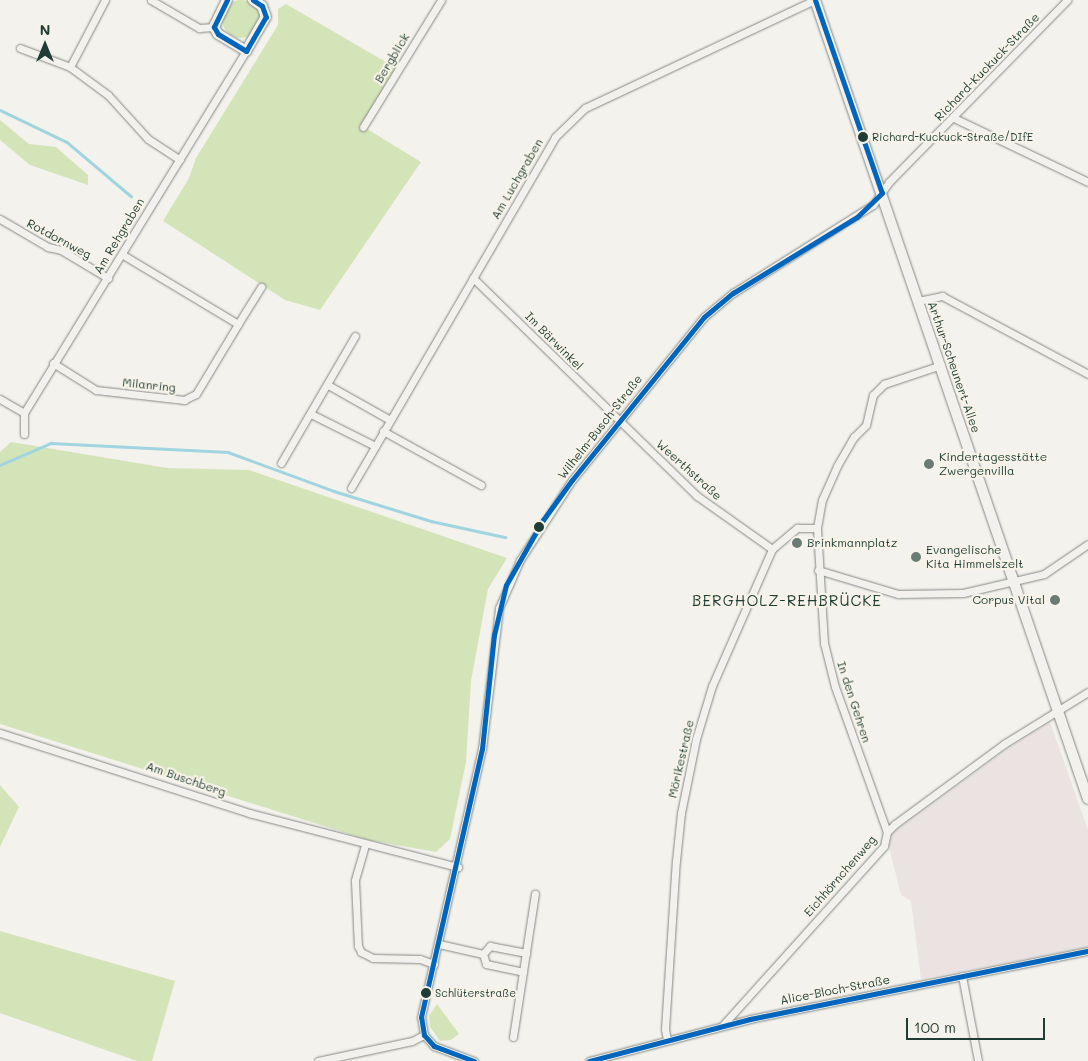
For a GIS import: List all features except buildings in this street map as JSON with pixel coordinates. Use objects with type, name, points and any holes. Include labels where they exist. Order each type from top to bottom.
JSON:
[{"type":"main road","points":[[227,0],[216,16],[214,27],[218,34],[246,51]]},
{"type":"main road","name":"Am Rehgraben","points":[[246,51],[266,17],[262,6],[252,0]]},
{"type":"main road","name":"Arthur-Scheunert-Allee","points":[[814,0],[941,365],[1088,799]]},
{"type":"street","points":[[70,67],[105,0]]},
{"type":"street","points":[[151,0],[199,28],[214,27]]},
{"type":"street","name":"Bergblick","points":[[363,127],[441,0]]},
{"type":"street","name":"Am Luchgraben","points":[[351,488],[555,136],[585,108],[814,0]]},
{"type":"street","name":"Richard-Kuckuck-Straße","points":[[882,193],[895,176],[954,118],[1067,0]]},
{"type":"street","points":[[20,48],[70,67],[108,94],[148,139],[180,160]]},
{"type":"street","name":"Am Rehgraben","points":[[24,413],[53,363],[123,255],[246,51]]},
{"type":"street","points":[[954,118],[1088,182]]},
{"type":"street","name":"Wilhelm-Busch-Straße","points":[[424,1035],[421,1017],[458,866],[482,749],[494,635],[506,585],[543,520],[618,420],[704,317],[733,293],[857,217],[882,193]]},
{"type":"street","name":"Rotdornweg","points":[[0,219],[48,247],[61,250],[108,278]]},
{"type":"street","points":[[123,255],[238,324]]},
{"type":"street","name":"Im Bärwinkel","points":[[473,278],[618,420]]},
{"type":"street","name":"Milanring","points":[[53,363],[96,390],[184,400],[196,394],[261,287]]},
{"type":"street","points":[[918,301],[942,296],[1088,374]]},
{"type":"street","points":[[280,463],[356,336]]},
{"type":"street","name":"In den Gehren","points":[[887,832],[835,687],[824,643],[818,570],[817,528],[822,500],[837,466],[854,437],[866,424],[873,395],[884,384],[941,365]]},
{"type":"street","points":[[328,385],[390,420]]},
{"type":"street","points":[[0,399],[24,413],[24,434]]},
{"type":"street","points":[[311,414],[375,446]]},
{"type":"street","name":"Weerthstraße","points":[[618,420],[698,496],[772,549]]},
{"type":"street","points":[[383,431],[481,485]]},
{"type":"street","name":"Mörikestraße","points":[[667,1040],[665,1029],[677,852],[694,749],[712,686],[772,549],[797,528],[817,528]]},
{"type":"street","points":[[818,570],[898,594],[963,593],[1044,574],[1088,544]]},
{"type":"street","name":"Eichhörnchenweg","points":[[721,1026],[884,846],[887,832],[1004,744],[1088,692]]},
{"type":"street","name":"Am Buschberg","points":[[0,733],[250,813],[365,845],[458,866]]},
{"type":"street","points":[[365,845],[355,881],[358,946],[361,952],[373,958],[420,959],[434,964]]},
{"type":"street","points":[[513,1037],[535,894]]},
{"type":"street","points":[[439,944],[483,954]]},
{"type":"street","points":[[483,954],[490,946],[526,953]]},
{"type":"street","name":"Alice-Bloch-Straße","points":[[589,1061],[721,1026],[1088,951]]},
{"type":"street","points":[[483,954],[486,964],[523,972]]},
{"type":"street","points":[[962,976],[978,1061]]},
{"type":"street","points":[[318,1061],[412,1041],[424,1035],[434,1046],[474,1061]]},
{"type":"shaded area","points":[[1050,722],[1088,830],[1088,947],[921,979],[911,901],[901,895],[889,847],[892,833],[1007,749]]},
{"type":"green space","points":[[241,0],[254,6],[260,19],[254,32],[241,38],[228,32],[222,19],[228,6]]},
{"type":"green space","points":[[286,4],[398,69],[364,127],[421,162],[320,310],[285,300],[163,221],[189,178],[196,158],[278,25],[278,9]]},
{"type":"green space","points":[[0,120],[29,144],[56,147],[88,175],[88,185],[30,165],[0,140]]},
{"type":"green space","points":[[11,442],[167,468],[249,470],[507,558],[488,589],[471,681],[466,762],[450,839],[436,852],[368,840],[0,724],[0,452]]},
{"type":"green space","points":[[0,785],[19,807],[0,847]]},
{"type":"green space","points":[[0,931],[175,981],[152,1061],[137,1061],[0,1013]]},
{"type":"green space","points":[[437,1004],[459,1034],[451,1040],[440,1041],[430,1027],[429,1016]]},
{"type":"waterway","points":[[0,110],[67,142],[131,196]]},
{"type":"waterway","points":[[0,465],[51,443],[228,452],[334,491],[431,521],[505,537]]},
{"type":"transit line","points":[[227,0],[214,27],[218,34],[246,51]]},
{"type":"transit line","points":[[246,51],[266,17],[262,6],[253,0]]},
{"type":"transit line","points":[[815,0],[882,193]]},
{"type":"transit line","points":[[474,1061],[434,1046],[424,1035],[421,1017],[482,749],[494,635],[506,585],[543,520],[572,480],[704,317],[733,293],[857,217],[882,193]]},
{"type":"transit line","points":[[589,1061],[750,1019],[1088,951]]},
{"type":"place","name":"Richard-Kuckuck-Straße/DIfE","points":[[863,137]]},
{"type":"place","name":"Kindertagesstätte Zwergenvilla","points":[[929,464]]},
{"type":"place","name":"Brinkmannplatz","points":[[797,543]]},
{"type":"place","name":"Evangelische Kita Himmelszelt","points":[[916,557]]},
{"type":"place","name":"Corpus Vital","points":[[1055,600]]},
{"type":"place","name":"Schlüterstraße","points":[[426,993]]},
{"type":"district","name":"BERGHOLZ-REHBRÜCKE","points":[[787,601]]}]
